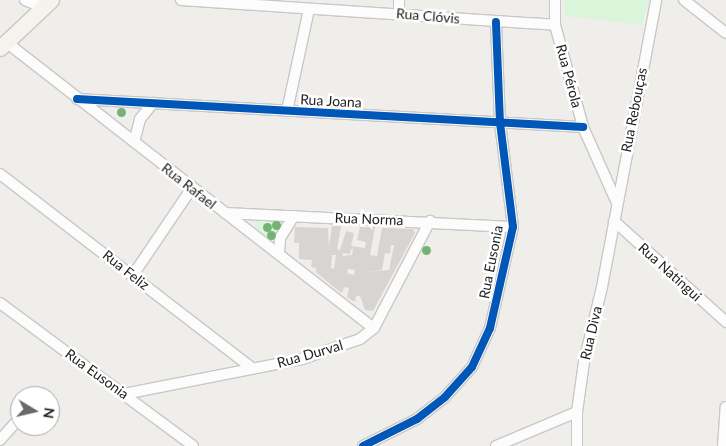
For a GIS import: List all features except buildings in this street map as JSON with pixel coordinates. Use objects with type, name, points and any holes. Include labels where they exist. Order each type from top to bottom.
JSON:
[{"type":"main road","points":[[3,45],[46,3]]},
{"type":"street","points":[[25,0],[46,3]]},
{"type":"street","name":"Rua Clóvis","points":[[181,0],[399,13],[496,22],[555,25]]},
{"type":"street","points":[[350,11],[357,0]]},
{"type":"street","points":[[399,0],[399,13]]},
{"type":"street","name":"Rua Pérola","points":[[555,0],[555,25],[583,127],[618,204]]},
{"type":"street","name":"Rua Rebouças","points":[[614,222],[656,0]]},
{"type":"street","points":[[684,0],[726,32]]},
{"type":"street","points":[[288,112],[309,9]]},
{"type":"street","name":"Rua Eusonia","points":[[363,446],[417,419],[445,397],[472,367],[490,328],[513,227],[500,123],[496,22]]},
{"type":"street","name":"Rua Rafael","points":[[3,45],[78,99],[374,328]]},
{"type":"street","name":"Rua Joana","points":[[78,99],[583,127]]},
{"type":"street","points":[[134,142],[140,119],[153,103]]},
{"type":"street","name":"Rua Feliz","points":[[0,174],[252,368]]},
{"type":"street","points":[[133,275],[192,188]]},
{"type":"street","name":"Rua Norma","points":[[225,213],[430,221],[513,227]]},
{"type":"street","points":[[279,254],[280,238],[294,216]]},
{"type":"street","name":"Rua Durval","points":[[124,394],[302,359],[360,339],[374,328],[430,221]]},
{"type":"street","name":"Rua Natingui","points":[[614,222],[726,322]]},
{"type":"street","name":"Rua Diva","points":[[577,446],[577,412],[614,222]]},
{"type":"street","name":"Rua Eusonia","points":[[0,303],[193,446]]},
{"type":"street","points":[[723,446],[726,407]]},
{"type":"street","points":[[496,446],[577,412]]},
{"type":"street","points":[[0,440],[10,429]]},
{"type":"green space","points":[[564,0],[649,0],[642,25],[565,16]]},
{"type":"green space","points":[[256,221],[279,221],[282,223],[274,238],[270,239],[255,228]]},
{"type":"cycle path","points":[[363,446],[417,419],[445,397],[472,367],[490,328],[513,227],[500,123],[496,22]]},
{"type":"cycle path","points":[[77,99],[583,127]]}]
